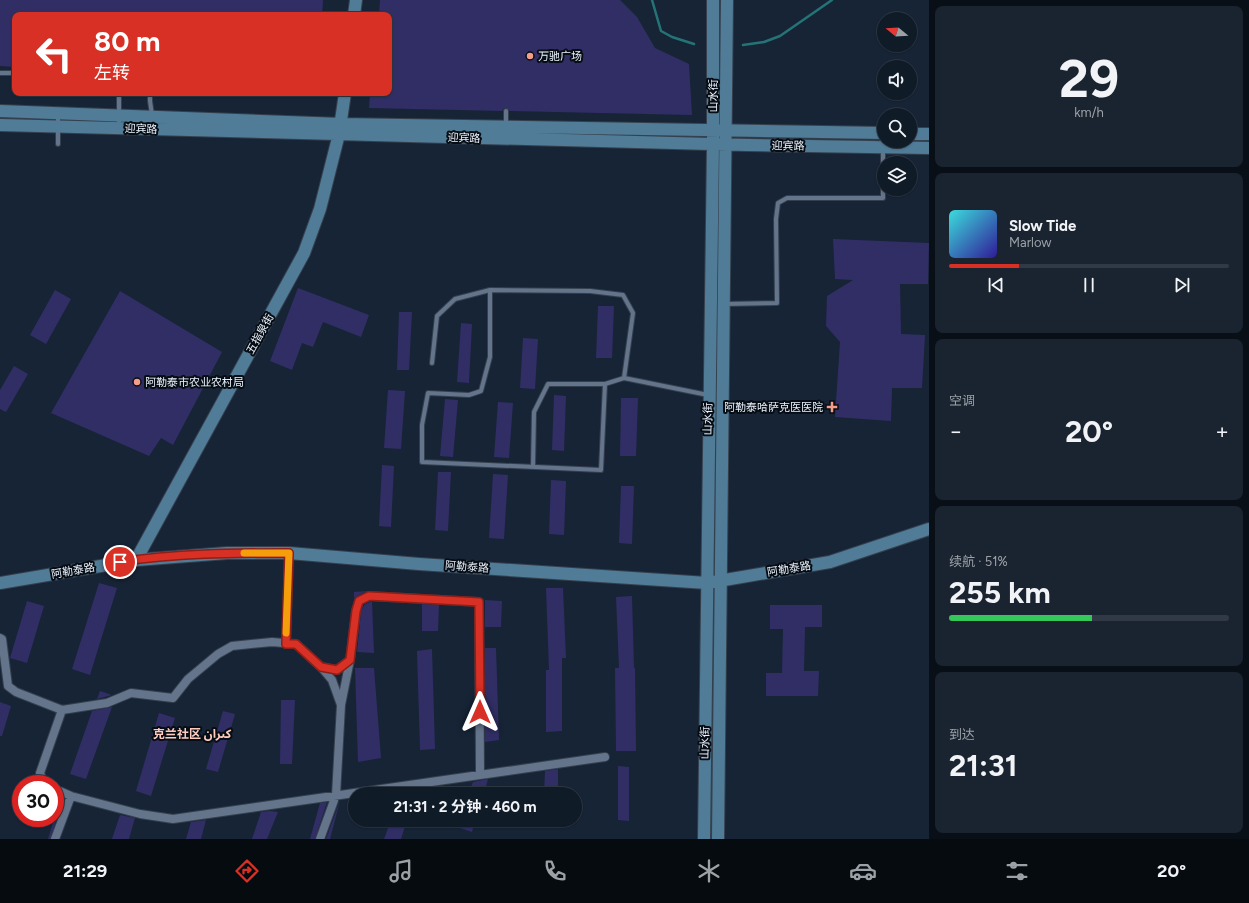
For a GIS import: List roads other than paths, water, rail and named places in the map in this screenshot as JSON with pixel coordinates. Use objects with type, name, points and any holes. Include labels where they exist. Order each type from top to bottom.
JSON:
[{"type":"main road","points":[[354,12],[356,0]]},
{"type":"main road","name":"山水街","points":[[704,839],[706,583],[713,144],[713,0]]},
{"type":"main road","name":"山水街","points":[[718,839],[727,0]]},
{"type":"main road","name":"五指泉街","points":[[136,560],[304,253],[320,209],[340,129],[345,96]]},
{"type":"main road","name":"迎宾路","points":[[0,111],[153,117],[340,129],[713,144],[877,148]]},
{"type":"main road","name":"迎宾路","points":[[0,125],[153,129],[506,127],[877,133]]},
{"type":"main road","points":[[917,134],[929,134]]},
{"type":"main road","name":"迎宾路","points":[[917,148],[929,148]]},
{"type":"main road","name":"阿勒泰路","points":[[0,583],[136,560],[227,553],[289,553],[706,583],[830,562],[929,529]]},
{"type":"street","points":[[286,644],[289,553]]},
{"type":"street","points":[[320,839],[336,794],[341,705],[350,660],[356,611],[359,601],[369,596],[479,602],[480,774]]},
{"type":"street","points":[[0,638],[2,639],[8,686],[16,692],[62,710],[107,703],[132,692],[173,698],[188,679],[218,654],[232,646],[272,642],[296,644],[321,667],[332,680],[341,705]]},
{"type":"street","points":[[321,667],[337,670],[350,660]]},
{"type":"street","points":[[41,775],[40,773],[62,710]]},
{"type":"street","points":[[64,793],[140,814],[173,819],[336,794],[605,757]]},
{"type":"street","points":[[55,839],[71,796]]},
{"type":"lane","points":[[0,73],[12,73]]},
{"type":"lane","points":[[118,128],[119,96]]},
{"type":"lane","points":[[150,96],[153,129]]},
{"type":"lane","points":[[506,111],[506,127]]},
{"type":"lane","points":[[58,113],[58,144]]},
{"type":"lane","points":[[710,305],[776,303],[776,219],[778,203],[787,198],[883,198],[883,148]]},
{"type":"lane","points":[[490,290],[490,357],[481,391],[470,394],[428,393],[422,425],[422,462],[601,470],[605,384]]},
{"type":"lane","points":[[432,363],[437,316],[456,299],[490,290],[590,292],[623,295],[633,313],[624,378]]},
{"type":"lane","points":[[533,467],[534,412],[548,384],[605,384],[624,378],[709,396]]},
{"type":"waterway","points":[[652,0],[661,31],[672,37],[694,44]]},
{"type":"waterway","points":[[743,45],[764,42],[780,36],[832,0]]},
{"type":"place","name":"万驰广场","points":[[530,56]]},
{"type":"place","name":"阿勒泰市农业农村局","points":[[137,382]]},
{"type":"place","name":"阿勒泰哈萨克医医院","points":[[832,407]]},
{"type":"district","name":"克兰社区 كىران","points":[[192,734]]}]
